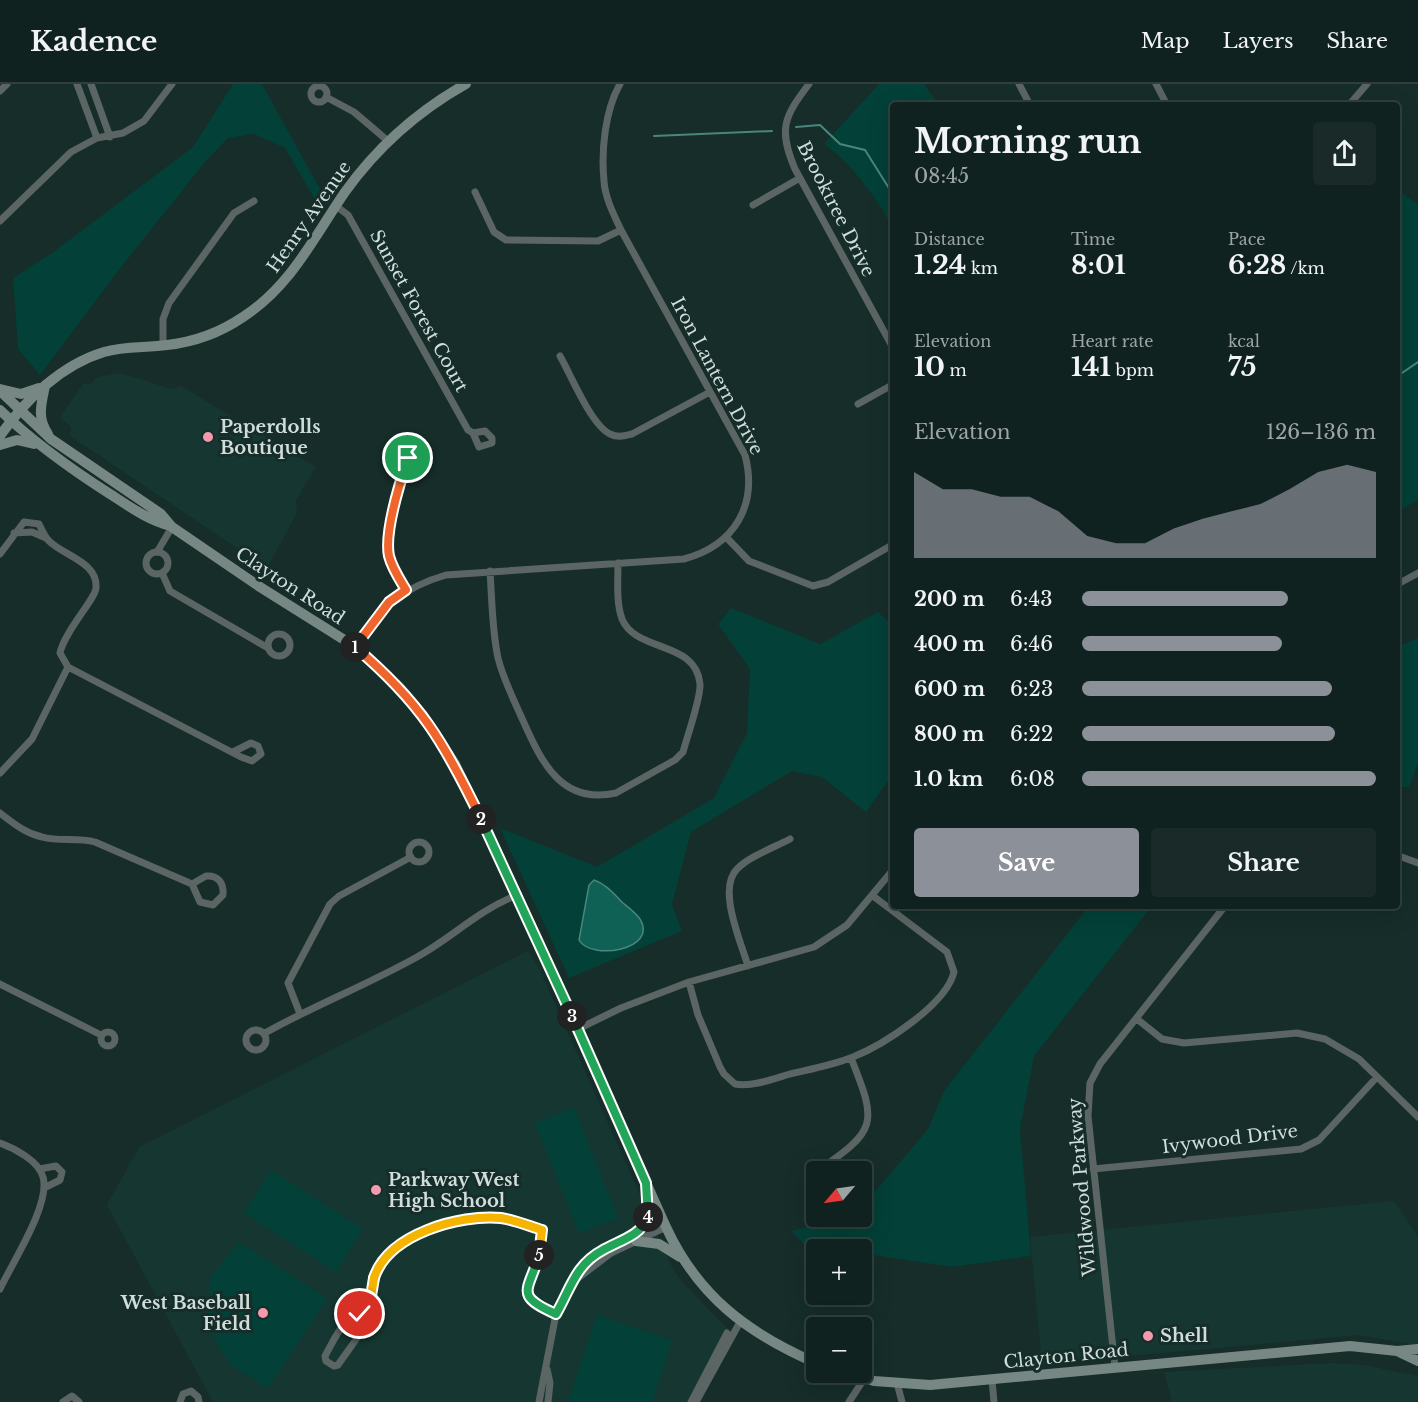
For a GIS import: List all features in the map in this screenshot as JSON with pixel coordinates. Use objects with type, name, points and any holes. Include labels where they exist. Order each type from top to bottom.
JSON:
[{"type":"main road","name":"Henry Avenue","points":[[0,436],[19,411],[45,386],[71,367],[104,352],[164,345],[203,337],[226,327],[261,305],[289,277],[362,170],[388,141],[426,109],[466,84]]},
{"type":"main road","points":[[0,390],[21,394],[45,386]]},
{"type":"main road","points":[[45,386],[39,412],[42,426],[51,439]]},
{"type":"main road","name":"Clayton Road","points":[[0,390],[19,411],[51,439],[162,514],[172,526],[260,587],[354,646],[404,691],[441,740],[455,764],[684,1262],[701,1283],[740,1322],[781,1348],[806,1359]]},
{"type":"main road","name":"Clayton Road","points":[[0,410],[39,446],[153,522],[172,526]]},
{"type":"main road","points":[[0,445],[17,440],[39,446]]},
{"type":"main road","points":[[636,1241],[659,1244],[684,1262]]},
{"type":"main road","name":"Clayton Road","points":[[872,1379],[930,1385],[1321,1347],[1350,1346],[1397,1351],[1418,1349]]},
{"type":"main road","name":"Clayton Road","points":[[1397,1351],[1418,1361]]},
{"type":"street","points":[[0,91],[7,84]]},
{"type":"street","points":[[77,84],[97,138]]},
{"type":"street","points":[[91,84],[110,137]]},
{"type":"street","points":[[0,221],[71,152],[97,138],[110,137],[144,121],[172,84]]},
{"type":"street","name":"Iron Lantern Drive","points":[[620,84],[613,97],[607,126],[603,182],[621,230],[745,455],[749,470],[747,498],[727,538]]},
{"type":"street","name":"Brooktree Drive","points":[[809,84],[785,121],[784,144],[800,178],[890,342]]},
{"type":"street","points":[[1019,84],[1028,102]]},
{"type":"street","points":[[1156,84],[1165,102]]},
{"type":"street","points":[[1352,102],[1367,84]]},
{"type":"street","points":[[326,97],[354,112],[388,141]]},
{"type":"street","points":[[753,205],[800,178]]},
{"type":"street","points":[[475,192],[494,232],[506,240],[598,241],[621,230]]},
{"type":"street","points":[[164,345],[163,319],[169,303],[234,213],[254,201]]},
{"type":"street","name":"Sunset Forest Court","points":[[336,206],[348,214],[468,430],[473,433]]},
{"type":"street","points":[[560,356],[598,424],[608,433],[619,437],[633,435],[710,392]]},
{"type":"street","points":[[858,404],[890,386]]},
{"type":"street","points":[[406,590],[392,564],[388,546],[397,494],[408,458]]},
{"type":"street","points":[[0,554],[24,522],[32,521],[39,524],[47,538],[92,570],[96,581],[96,592],[77,616],[62,644],[60,653],[68,667],[233,752]]},
{"type":"street","points":[[157,552],[164,555],[168,561],[167,568],[162,573],[155,574],[147,567],[148,557],[157,552],[172,526]]},
{"type":"street","points":[[354,646],[389,602],[406,590],[446,575],[684,559],[701,554],[727,538],[749,561],[813,586],[828,582],[890,546]]},
{"type":"street","points":[[490,571],[494,633],[501,668],[542,762],[564,783],[588,794],[606,795],[616,793],[675,760],[683,752],[700,685],[696,671],[689,661],[679,653],[638,636],[622,620],[618,563]]},
{"type":"street","points":[[162,573],[170,591],[268,648]]},
{"type":"street","points":[[1400,583],[1418,573]]},
{"type":"street","points":[[0,773],[32,739],[68,667]]},
{"type":"street","points":[[0,813],[30,833],[43,838],[79,838],[95,842],[192,884],[197,899],[204,904],[213,904],[223,895],[222,885],[216,877],[206,876],[192,884]]},
{"type":"street","points":[[748,966],[730,903],[731,879],[739,867],[790,839]]},
{"type":"street","points":[[1400,856],[1418,863]]},
{"type":"street","points":[[300,1014],[288,983],[333,901],[411,857]]},
{"type":"street","points":[[578,1029],[621,1008],[688,982],[821,943],[847,925],[890,874]]},
{"type":"street","points":[[265,1033],[409,962],[490,906],[517,895]]},
{"type":"street","points":[[873,896],[890,909]]},
{"type":"street","points":[[688,982],[698,1015],[720,1067],[735,1084],[760,1082],[851,1058],[873,1048],[906,1026],[947,987],[954,972],[947,952],[890,909]]},
{"type":"street","name":"Wildwood Parkway","points":[[1115,1367],[1088,1116],[1090,1083],[1100,1064],[1223,909]]},
{"type":"street","points":[[0,984],[101,1035]]},
{"type":"street","points":[[1137,1019],[1162,1038],[1184,1043],[1297,1033],[1313,1035],[1339,1045],[1377,1077],[1418,1117]]},
{"type":"street","points":[[831,1161],[850,1148],[867,1126],[870,1109],[851,1058]]},
{"type":"street","name":"Ivywood Drive","points":[[1094,1169],[1301,1149],[1319,1140],[1377,1077]]},
{"type":"street","points":[[0,1143],[27,1158],[41,1172],[44,1188],[43,1199],[0,1289]]},
{"type":"street","points":[[41,1172],[56,1166],[62,1172],[60,1180],[44,1188]]},
{"type":"street","points":[[539,1402],[541,1382],[547,1369],[556,1314],[571,1287],[576,1271],[601,1250],[639,1231],[645,1224],[648,1217],[646,1183]]},
{"type":"street","points":[[368,1314],[352,1316],[346,1322],[325,1356],[326,1361],[334,1366],[338,1365],[368,1314],[375,1274],[388,1255],[404,1242],[444,1223],[474,1218],[501,1218],[542,1230],[538,1258],[526,1287],[529,1298],[535,1305],[556,1314]]},
{"type":"street","points":[[571,1287],[586,1270],[611,1253],[666,1227]]},
{"type":"street","points":[[696,1402],[740,1322]]},
{"type":"street","points":[[691,1402],[727,1333]]},
{"type":"street","points":[[547,1369],[550,1383],[548,1402]]},
{"type":"street","points":[[992,1380],[994,1402]]},
{"type":"street","points":[[849,1402],[861,1383]]},
{"type":"street","points":[[897,1383],[903,1402]]},
{"type":"street","points":[[180,1402],[183,1394],[191,1391],[196,1394],[199,1402]]},
{"type":"street","points":[[63,1402],[72,1396],[79,1402]]},
{"type":"shaded area","points":[[233,84],[262,84],[326,200],[314,198],[285,148],[254,134],[228,138],[205,162],[122,266],[40,375],[18,349],[13,278],[52,253],[193,147]]},
{"type":"shaded area","points":[[879,84],[924,84],[937,102],[890,102],[890,223],[862,181],[835,152],[824,144]]},
{"type":"shaded area","points":[[1400,192],[1418,204],[1418,500],[1400,510]]},
{"type":"shaded area","points":[[121,373],[171,389],[181,386],[316,467],[296,500],[297,513],[267,568],[70,436],[71,427],[60,417],[84,383],[90,385],[97,377]]},
{"type":"shaded area","points":[[731,608],[820,644],[878,612],[890,623],[890,778],[866,812],[822,777],[792,771],[691,832],[672,904],[682,931],[569,978],[500,828],[597,867],[714,798],[747,733],[750,669],[718,624]],"holes":[[[589,885],[617,950],[595,951],[582,945]]]},
{"type":"shaded area","points":[[1418,638],[1418,763],[1409,787],[1400,787],[1400,646]]},
{"type":"shaded area","points":[[594,880],[610,890],[640,919],[643,930],[640,938],[632,945],[609,951],[596,950],[579,940],[589,885]]},
{"type":"shaded area","points":[[1087,909],[1150,909],[1034,1056],[1020,1129],[1031,1256],[952,1267],[872,1255],[872,1239],[806,1239],[806,1244],[791,1231],[806,1227],[872,1227],[872,1195],[928,1129],[944,1091]]},
{"type":"shaded area","name":"Parkway West High School","points":[[528,951],[539,968],[673,1269],[684,1284],[728,1329],[729,1335],[693,1402],[213,1402],[107,1205],[139,1147]]},
{"type":"shaded area","points":[[574,1108],[618,1218],[579,1233],[535,1123]]},
{"type":"shaded area","points":[[271,1170],[363,1229],[336,1272],[244,1213]]},
{"type":"shaded area","points":[[1394,1201],[1418,1237],[1418,1345],[1358,1335],[1042,1364],[1030,1237]]},
{"type":"shaded area","name":"West Baseball Field","points":[[239,1242],[325,1297],[326,1301],[268,1388],[230,1364],[206,1325],[211,1276]]},
{"type":"shaded area","points":[[597,1315],[672,1341],[652,1402],[568,1402]]},
{"type":"shaded area","points":[[1333,1363],[1364,1365],[1418,1376],[1418,1402],[1172,1402],[1164,1372]]},
{"type":"waterway","points":[[796,127],[820,125],[840,144],[865,150],[890,190]]},
{"type":"waterway","points":[[654,136],[772,131]]},
{"type":"waterway","points":[[1400,374],[1418,362]]},
{"type":"place","name":"Paperdolls Boutique","points":[[208,437]]},
{"type":"place","name":"Parkway West High School","points":[[376,1190]]},
{"type":"place","name":"West Baseball Field","points":[[263,1313]]},
{"type":"place","name":"Shell","points":[[1148,1336]]},
{"type":"route","points":[[360,1314],[368,1314],[369,1296],[375,1274],[388,1255],[404,1242],[444,1223],[474,1218],[501,1218],[542,1230],[538,1258],[526,1287],[529,1298],[535,1305],[556,1314],[571,1287],[576,1271],[601,1250],[639,1231],[648,1217],[646,1183],[594,1063],[455,764],[441,740],[404,691],[354,646],[389,602],[406,590],[392,564],[388,546],[397,494],[408,458]]}]
